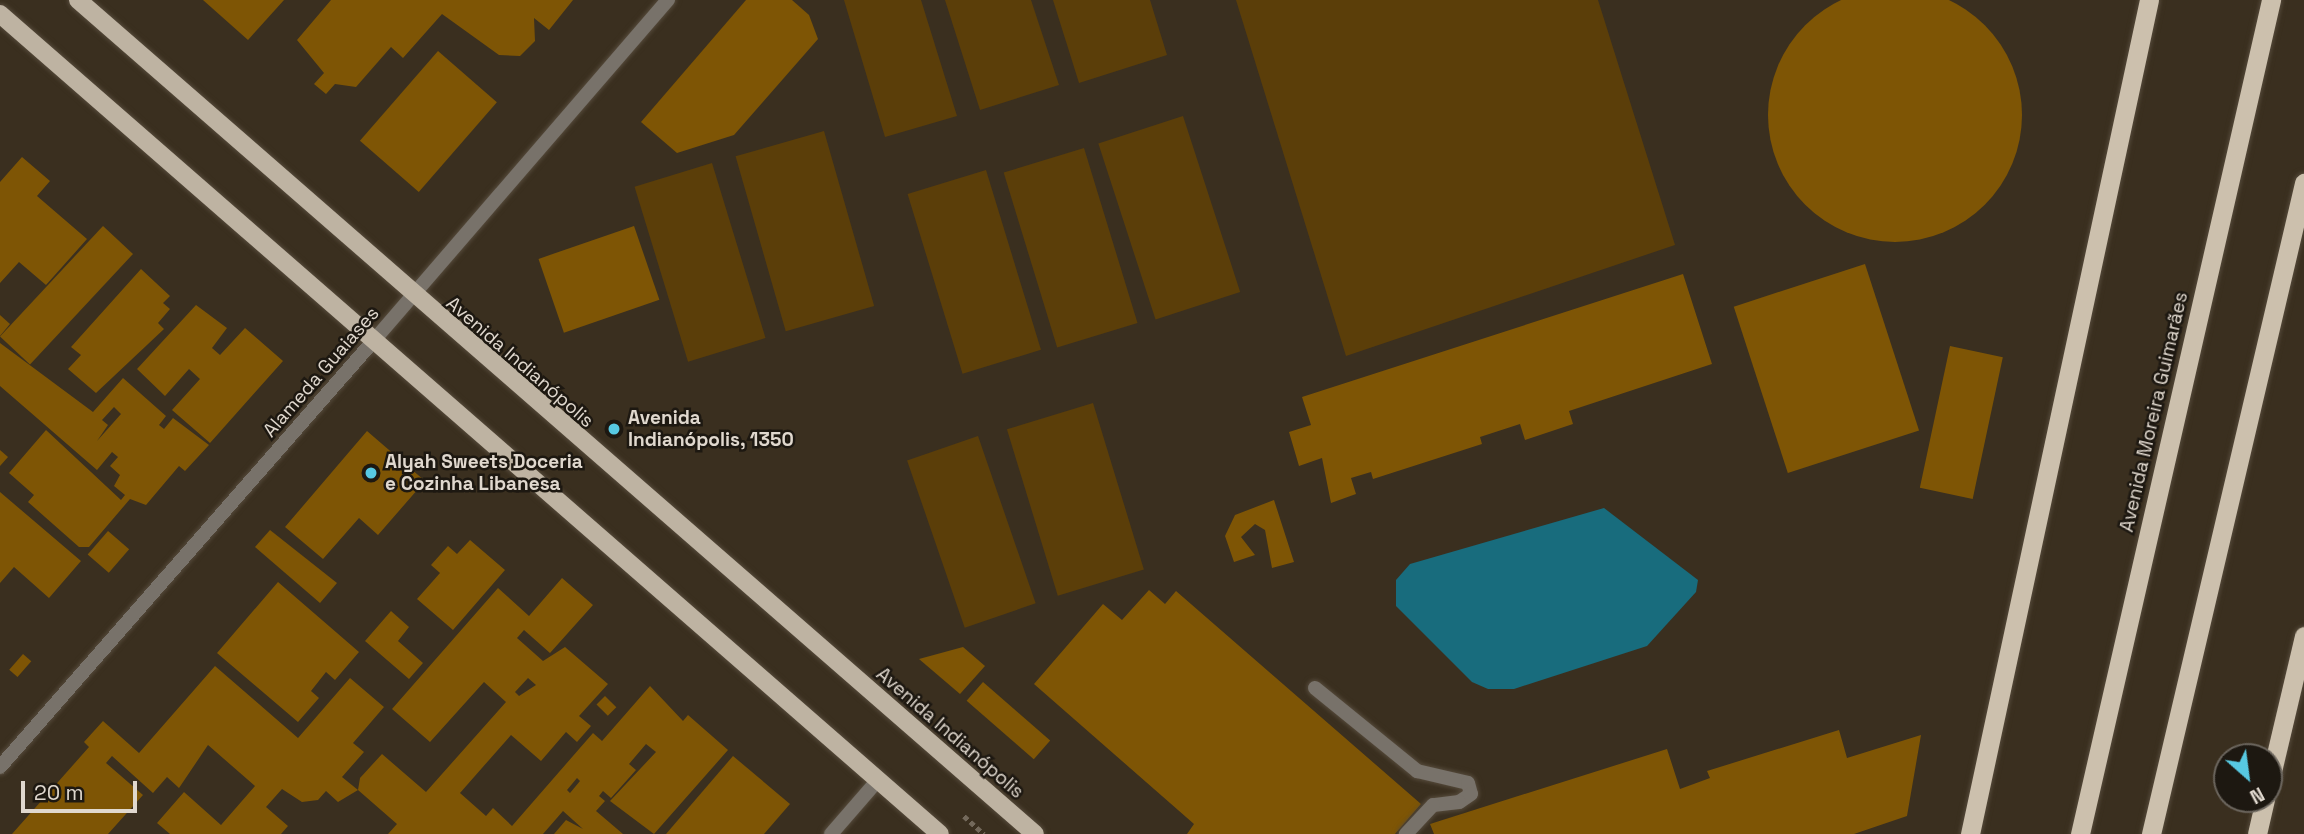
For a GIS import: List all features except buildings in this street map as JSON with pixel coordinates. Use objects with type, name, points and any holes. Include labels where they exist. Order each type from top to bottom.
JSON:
[{"type":"highway","points":[[1970,834],[2149,0]]},
{"type":"highway","name":"Avenida Moreira Guimarães","points":[[2080,834],[2271,0]]},
{"type":"highway","points":[[2151,834],[2304,183]]},
{"type":"highway","points":[[2279,743],[2304,635]]},
{"type":"highway","points":[[2257,834],[2262,813]]},
{"type":"main road","name":"Avenida Indianópolis","points":[[78,0],[412,296],[1035,834]]},
{"type":"main road","points":[[0,14],[376,338],[940,834]]},
{"type":"street","name":"Alameda Guaiases","points":[[0,767],[668,0]]},
{"type":"street","points":[[1315,688],[1417,771],[1468,783],[1471,794],[1459,802],[1433,805],[1406,834]]},
{"type":"street","points":[[831,834],[878,779]]},
{"type":"shaded area","points":[[844,0],[921,0],[957,116],[885,137]]},
{"type":"shaded area","points":[[945,0],[1031,0],[1059,85],[980,110]]},
{"type":"shaded area","points":[[1053,0],[1150,0],[1167,55],[1079,83]]},
{"type":"shaded area","points":[[1236,0],[1598,0],[1675,245],[1346,356]]},
{"type":"shaded area","points":[[1183,116],[1240,292],[1156,319],[1098,144]]},
{"type":"shaded area","points":[[824,131],[874,306],[786,331],[736,156]]},
{"type":"shaded area","points":[[1084,148],[1138,323],[1057,348],[1004,173]]},
{"type":"shaded area","points":[[712,163],[766,338],[688,362],[635,187]]},
{"type":"shaded area","points":[[986,170],[1041,350],[963,374],[908,194]]},
{"type":"shaded area","points":[[1093,403],[1144,569],[1058,596],[1007,429]]},
{"type":"shaded area","points":[[978,436],[1036,603],[965,628],[907,460]]},
{"type":"water","points":[[1604,508],[1698,580],[1696,592],[1647,646],[1514,689],[1488,689],[1472,682],[1396,606],[1396,580],[1410,564]]},
{"type":"place","name":"Avenida Indianópolis, 1350","points":[[614,429]]},
{"type":"place","name":"Alyah Sweets Doceria e Cozinha Libanesa","points":[[371,473]]}]
